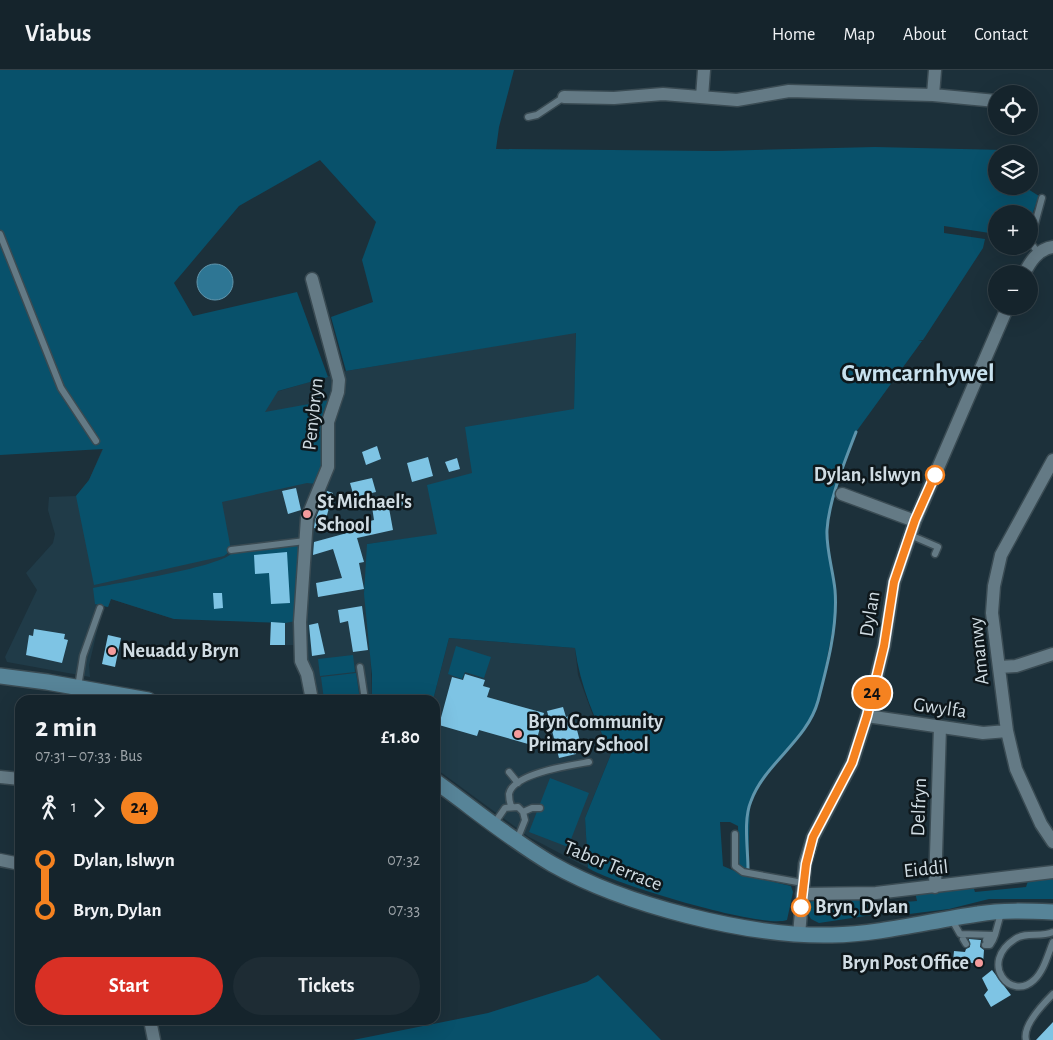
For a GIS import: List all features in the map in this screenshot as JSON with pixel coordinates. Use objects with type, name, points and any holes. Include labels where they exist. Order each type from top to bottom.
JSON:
[{"type":"main road","points":[[0,676],[121,695]]},
{"type":"main road","name":"Tabor Terrace","points":[[440,785],[516,841],[582,879],[645,903],[724,925],[832,936],[887,930],[952,920],[977,914],[1053,912]]},
{"type":"street","points":[[702,98],[704,70]]},
{"type":"street","points":[[932,95],[936,70]]},
{"type":"street","points":[[564,97],[614,98],[663,94],[737,100],[789,91],[932,95],[988,101]]},
{"type":"street","points":[[1029,265],[1032,259],[1053,247]]},
{"type":"street","name":"Penybryn","points":[[311,695],[307,674],[301,661],[300,622],[306,518],[328,467],[328,422],[338,392],[339,380],[312,279]]},
{"type":"street","name":"Dylan","points":[[799,934],[802,888],[813,837],[852,763],[867,716],[884,646],[894,582],[915,520],[1004,315]]},
{"type":"street","name":"Amanwy","points":[[1053,460],[1002,555],[994,586],[992,613],[1007,731],[1016,769],[1041,824],[1053,842]]},
{"type":"street","points":[[842,494],[915,520]]},
{"type":"street","points":[[999,667],[1016,666],[1053,654]]},
{"type":"street","name":"Gwylfa","points":[[867,716],[983,733],[1007,731]]},
{"type":"street","name":"Delfryn","points":[[936,888],[940,727]]},
{"type":"street","points":[[0,777],[15,778]]},
{"type":"street","points":[[0,860],[15,863]]},
{"type":"street","name":"Eiddil","points":[[802,888],[876,893],[936,888],[1053,872]]},
{"type":"street","points":[[151,1025],[154,1040]]},
{"type":"lane","points":[[528,117],[537,115],[564,97]]},
{"type":"lane","points":[[1039,254],[1030,242],[1042,198]]},
{"type":"lane","points":[[0,234],[61,388],[96,441]]},
{"type":"lane","points":[[910,535],[938,546],[935,554]]},
{"type":"lane","points":[[231,550],[305,541]]},
{"type":"lane","points":[[78,687],[84,656],[100,608]]},
{"type":"lane","points":[[360,667],[364,695]]},
{"type":"lane","points":[[511,806],[509,795],[513,786],[518,783],[548,770],[589,762]]},
{"type":"lane","points":[[509,772],[518,783]]},
{"type":"lane","points":[[494,825],[505,808],[511,806],[518,807],[523,812],[525,820],[516,841]]},
{"type":"lane","points":[[523,812],[532,808],[540,808]]},
{"type":"lane","points":[[735,834],[735,866],[743,872],[802,888]]},
{"type":"lane","points":[[952,920],[964,939],[989,940],[1002,912]]},
{"type":"lane","points":[[1053,932],[1046,936],[1032,934],[1016,938],[1004,950],[997,963],[999,974],[1006,982],[1020,986],[1034,981],[1046,962],[1053,942]]},
{"type":"lane","points":[[1026,1040],[1025,1036],[1029,1025],[1053,994]]},
{"type":"shaded area","points":[[0,70],[514,70],[499,127],[496,149],[715,151],[875,147],[988,150],[988,195],[1039,196],[1036,205],[988,205],[988,233],[944,226],[944,233],[985,239],[983,248],[923,340],[918,341],[922,341],[856,432],[829,513],[827,531],[835,591],[835,615],[822,685],[815,711],[808,724],[758,786],[750,803],[748,871],[739,865],[738,826],[730,822],[720,822],[723,866],[744,875],[791,886],[793,892],[787,920],[772,921],[720,912],[656,894],[588,868],[585,818],[611,754],[584,689],[575,648],[449,638],[434,695],[372,695],[372,675],[364,594],[367,544],[437,534],[427,485],[472,473],[465,427],[574,409],[576,333],[346,371],[331,317],[373,302],[362,260],[376,222],[320,160],[239,206],[174,283],[193,316],[297,292],[328,377],[278,391],[265,412],[331,400],[325,453],[317,484],[307,483],[222,502],[231,550],[224,556],[94,585],[76,496],[89,480],[103,449],[0,455]]},
{"type":"shaded area","points":[[215,264],[222,265],[228,269],[232,275],[232,289],[228,295],[222,299],[215,300],[208,299],[202,295],[198,289],[197,282],[198,275],[202,269],[208,265]]},
{"type":"shaded area","name":"St Michael's School","points":[[576,332],[574,421],[565,518],[367,544],[372,695],[305,695],[295,645],[270,645],[270,622],[174,619],[111,599],[108,607],[103,606],[89,665],[90,677],[7,662],[5,657],[37,590],[26,573],[53,543],[55,534],[48,510],[49,497],[76,496],[89,480],[105,443],[346,371]]},
{"type":"shaded area","points":[[300,545],[296,621],[285,623],[174,619],[111,599],[108,607],[95,604],[93,588],[190,569],[225,558],[233,552]]},
{"type":"shaded area","name":"Bryn Community Primary School","points":[[449,638],[575,648],[578,675],[592,713],[611,754],[585,818],[588,868],[529,837],[440,772],[440,695],[434,695]]},
{"type":"shaded area","points":[[456,646],[491,657],[484,678],[465,672],[462,679],[448,674]]},
{"type":"shaded area","points":[[353,655],[355,672],[320,676],[318,659]]},
{"type":"shaded area","points":[[356,673],[359,695],[323,695],[321,677]]},
{"type":"shaded area","points":[[550,778],[589,793],[568,847],[529,832]]},
{"type":"shaded area","points":[[1048,876],[1048,879],[1053,879],[1053,899],[989,899],[949,909],[909,914],[872,915],[819,923],[811,919],[807,912],[808,904],[814,899],[867,899],[868,905],[917,901],[915,892],[973,886],[975,892],[1026,887],[1029,878]]},
{"type":"shaded area","points":[[598,975],[661,1040],[353,1040],[428,1025],[440,1025],[440,1023],[488,1013],[587,982]]},
{"type":"building","points":[[377,446],[381,459],[366,465],[362,452]]},
{"type":"building","points":[[428,457],[433,476],[412,482],[407,463]]},
{"type":"building","points":[[457,458],[460,469],[449,472],[445,462]]},
{"type":"building","points":[[372,478],[376,492],[354,497],[350,483]]},
{"type":"building","points":[[296,488],[301,510],[288,514],[282,491]]},
{"type":"building","points":[[327,491],[333,493],[323,530],[314,528],[315,520]]},
{"type":"building","points":[[405,494],[407,505],[389,508],[393,530],[357,538],[364,562],[359,563],[364,589],[318,597],[316,583],[342,578],[333,549],[313,555],[314,542],[358,530],[357,524],[374,520],[371,500]]},
{"type":"building","points":[[287,552],[290,603],[271,604],[269,573],[255,574],[254,555]]},
{"type":"building","points":[[213,593],[222,593],[223,608],[214,609]]},
{"type":"building","points":[[362,606],[368,650],[353,652],[348,621],[340,623],[338,610]]},
{"type":"building","points":[[271,622],[285,623],[285,645],[270,645]]},
{"type":"building","points":[[318,623],[325,654],[312,656],[309,625]]},
{"type":"building","points":[[34,629],[65,634],[64,639],[68,640],[62,663],[26,655],[29,635],[33,636]]},
{"type":"building","name":"Neuadd y Bryn","points":[[108,635],[121,638],[115,667],[102,664]]},
{"type":"building","points":[[465,674],[485,680],[483,686],[490,688],[487,697],[544,713],[535,746],[479,730],[477,736],[440,725],[452,677],[463,680]]},
{"type":"building","points":[[563,707],[566,717],[573,715],[581,745],[574,746],[576,754],[559,758],[547,711]]},
{"type":"building","points":[[969,939],[981,940],[980,947],[984,950],[983,964],[953,961],[954,951],[965,952],[970,947]]},
{"type":"building","points":[[992,970],[1011,995],[991,1007],[984,995],[988,990],[982,978]]},
{"type":"building","points":[[1053,1022],[1053,1040],[1036,1040]]},
{"type":"waterway","points":[[748,869],[747,817],[751,801],[757,787],[796,740],[813,715],[825,674],[831,646],[836,604],[828,545],[828,518],[838,480],[856,432]]},
{"type":"bus line","name":"24","points":[[801,907],[806,864],[813,837],[852,763],[867,716],[884,646],[894,582],[915,520],[935,475]]},
{"type":"place","name":"Dylan, Islwyn","points":[[935,475]]},
{"type":"place","name":"St Michael's School","points":[[307,514]]},
{"type":"place","name":"Neuadd y Bryn","points":[[112,651]]},
{"type":"place","name":"Bryn Community Primary School","points":[[518,734]]},
{"type":"place","name":"Bryn, Dylan","points":[[801,907]]},
{"type":"place","name":"Bryn Post Office","points":[[979,963]]},
{"type":"district","name":"Cwmcarnhywel","points":[[918,373]]}]
